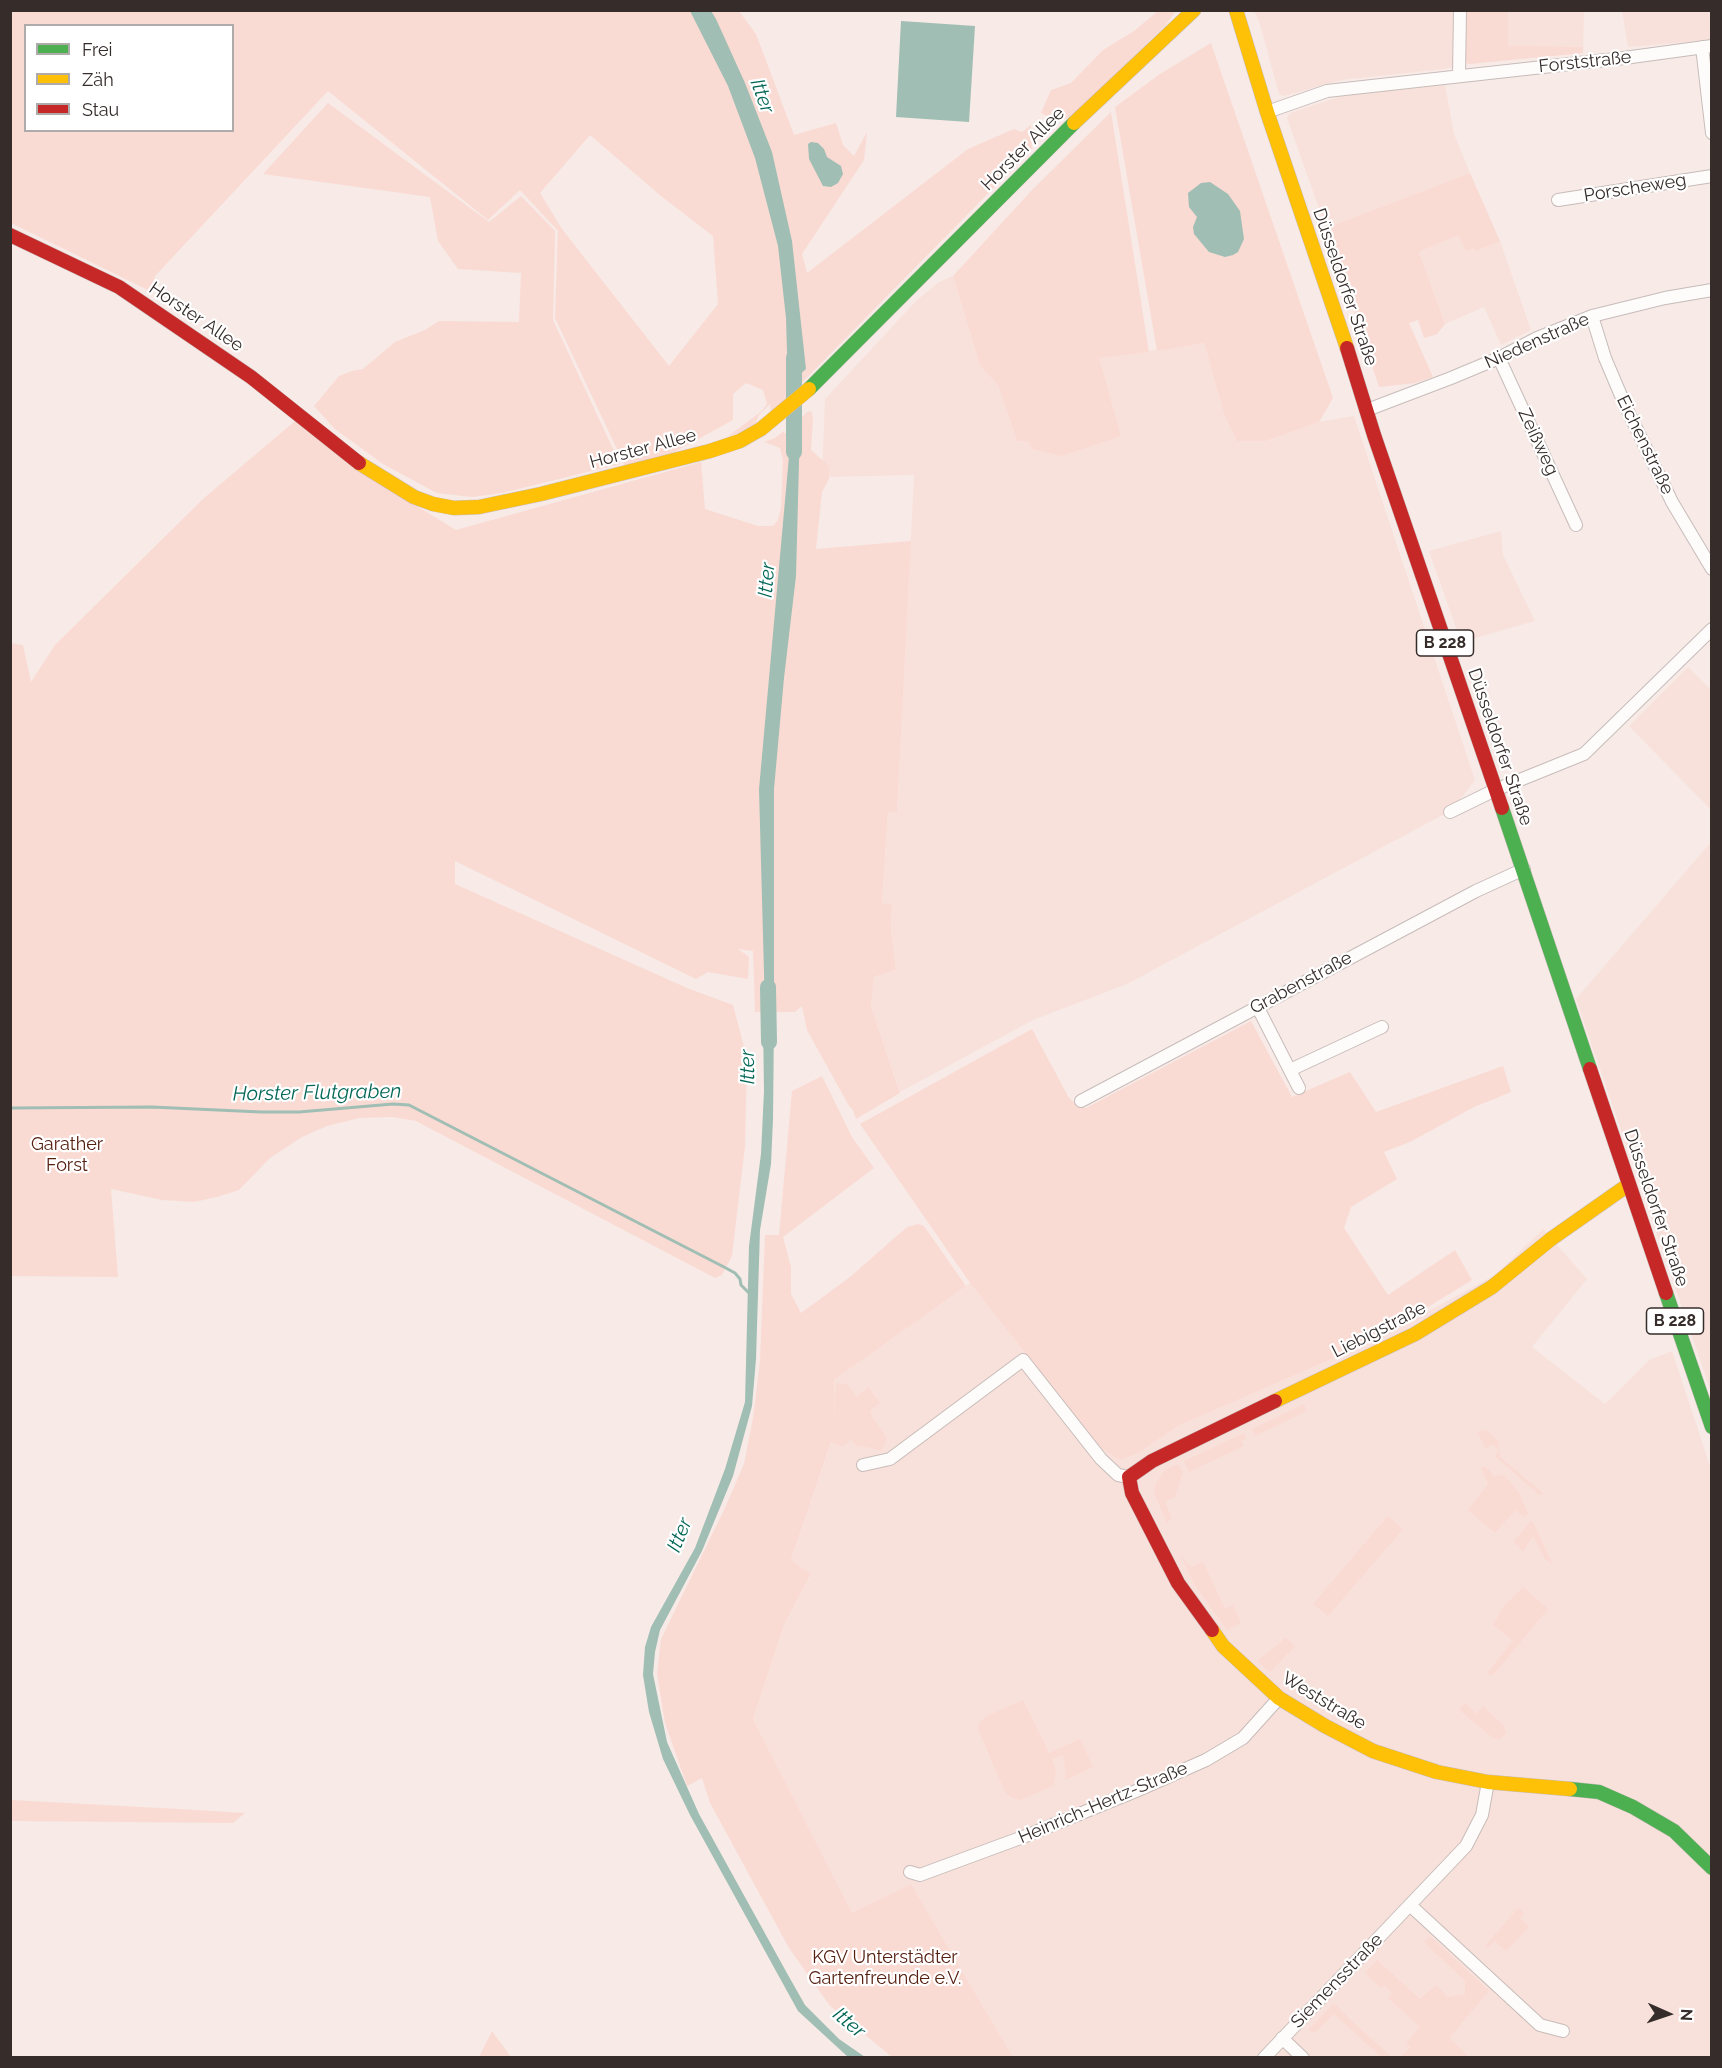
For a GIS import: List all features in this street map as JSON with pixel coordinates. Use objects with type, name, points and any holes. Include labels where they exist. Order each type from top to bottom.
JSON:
[{"type":"street","name":"Horster Allee","points":[[10,235],[119,286],[251,377],[368,470],[414,496],[432,504],[454,508],[489,505],[541,494],[711,450],[740,441],[761,429],[810,389],[1059,137],[1194,10]]},
{"type":"street","name":"Düsseldorfer Straße","points":[[1236,10],[1266,112],[1495,790],[1524,869],[1628,1185],[1712,1427]]},
{"type":"street","points":[[1459,75],[1460,10]]},
{"type":"street","name":"Forststraße","points":[[1266,112],[1327,91],[1624,58],[1707,46]]},
{"type":"street","points":[[1707,46],[1712,133]]},
{"type":"street","name":"Porscheweg","points":[[1558,200],[1712,176]]},
{"type":"street","name":"Niedenstraße","points":[[1367,410],[1499,358],[1537,338],[1592,316],[1665,298],[1712,290]]},
{"type":"street","name":"Eichenstraße","points":[[1592,316],[1605,358],[1625,405],[1672,502],[1712,569]]},
{"type":"street","name":"Zeißweg","points":[[1499,358],[1576,525]]},
{"type":"street","points":[[1450,812],[1495,790],[1584,754],[1712,629]]},
{"type":"street","name":"Grabenstraße","points":[[1080,1101],[1476,891],[1524,869]]},
{"type":"street","points":[[1257,1006],[1299,1089]]},
{"type":"street","points":[[1290,1070],[1382,1027]]},
{"type":"street","name":"Liebigstraße","points":[[1129,1477],[1152,1461],[1415,1334],[1492,1287],[1551,1239],[1628,1185]]},
{"type":"street","points":[[863,1465],[890,1459],[1023,1360],[1101,1459],[1118,1475],[1129,1477]]},
{"type":"street","name":"Weststraße","points":[[1129,1477],[1132,1493],[1178,1583],[1223,1646],[1279,1698],[1324,1726],[1374,1751],[1437,1772],[1488,1782],[1599,1792],[1633,1807],[1674,1831],[1712,1868]]},
{"type":"street","name":"Heinrich-Hertz-Straße","points":[[910,1872],[920,1875],[1023,1837],[1206,1760],[1243,1738],[1279,1698]]},
{"type":"street","name":"Siemensstraße","points":[[1264,2058],[1466,1846],[1482,1815],[1488,1782]]},
{"type":"street","points":[[1411,1906],[1540,2025],[1563,2031]]},
{"type":"street","points":[[1282,2038],[1303,2058]]},
{"type":"shaded area","points":[[690,11],[711,11],[716,19],[745,83],[772,152],[792,241],[806,369],[788,385],[786,318],[778,246],[755,158],[728,86]]},
{"type":"shaded area","points":[[1254,11],[1584,11],[1583,53],[1341,80],[1284,96],[1279,94],[1259,21]]},
{"type":"shaded area","points":[[1622,11],[1711,11],[1711,40],[1628,47]]},
{"type":"shaded area","points":[[901,21],[975,26],[969,122],[896,117]]},
{"type":"shaded area","points":[[1445,84],[1454,134],[1470,173],[1326,228],[1287,118],[1290,113],[1342,96]]},
{"type":"shaded area","points":[[818,143],[824,149],[827,157],[841,166],[843,174],[838,183],[831,187],[823,186],[809,159],[808,144]]},
{"type":"shaded area","points":[[1210,182],[1228,194],[1240,211],[1244,239],[1238,252],[1233,255],[1225,257],[1209,252],[1194,234],[1193,227],[1197,217],[1189,207],[1188,193],[1201,183]]},
{"type":"shaded area","points":[[1458,234],[1500,241],[1531,330],[1501,345],[1484,307],[1445,324],[1419,252]]},
{"type":"shaded area","points":[[953,276],[980,366],[998,385],[1017,441],[1098,358],[1204,343],[1224,414],[1266,441],[1319,422],[1354,416],[1475,780],[1452,810],[1127,984],[1033,1020],[900,1092],[871,1006],[874,977],[896,970],[891,929],[892,904],[882,903],[888,812],[897,812],[914,475],[822,477],[825,399],[917,300],[939,282]]},
{"type":"shaded area","points":[[800,426],[796,576],[774,789],[774,1009],[765,1009],[759,789],[791,434]]},
{"type":"shaded area","points":[[1501,531],[1503,555],[1535,621],[1461,642],[1429,551]]},
{"type":"shaded area","points":[[1688,667],[1711,690],[1711,810],[1629,726]]},
{"type":"shaded area","points":[[1711,842],[1711,1392],[1576,999]]},
{"type":"shaded area","points":[[774,1020],[771,1164],[760,1230],[756,1359],[752,1406],[733,1476],[702,1551],[660,1630],[653,1674],[667,1742],[699,1814],[788,1975],[805,2005],[839,2039],[865,2057],[848,2057],[798,2011],[690,1815],[663,1759],[649,1712],[643,1675],[645,1647],[651,1627],[695,1548],[725,1469],[745,1402],[749,1246],[761,1154],[764,1091],[763,1021]]},
{"type":"shaded area","points":[[1543,1229],[1587,1279],[1532,1347],[1605,1404],[1649,1360],[1672,1351],[1711,1469],[1711,2057],[1013,2057],[911,1884],[852,1914],[753,1719],[784,1625],[811,1575],[791,1560],[834,1431],[834,1380],[970,1283],[1098,1446],[1140,1452],[1178,1426],[1371,1342],[1495,1275]]},
{"type":"green space","points":[[10,11],[739,11],[756,34],[794,135],[836,123],[843,145],[854,156],[867,132],[864,160],[802,254],[807,273],[968,149],[1014,129],[1022,132],[1031,125],[1032,149],[771,414],[770,404],[759,415],[756,422],[757,427],[727,437],[762,411],[767,404],[763,390],[746,383],[733,394],[733,420],[669,455],[625,466],[555,318],[558,231],[520,190],[488,220],[328,91],[155,276],[154,293],[11,223]],"holes":[[[590,135],[661,196],[713,236],[718,304],[669,366],[562,229],[540,193]]]},
{"type":"green space","points":[[1158,11],[1176,11],[1165,26],[1073,115],[1063,120],[1052,119],[1041,113],[1051,90],[1071,83],[1103,50],[1134,31]]},
{"type":"green space","points":[[1466,11],[1508,11],[1508,46],[1583,47],[1583,53],[1469,64],[1465,59]]},
{"type":"green space","points":[[1211,43],[1333,398],[1319,422],[1266,441],[1237,441],[1224,414],[1204,343],[1157,351],[1115,107],[1160,74]]},
{"type":"green space","points":[[328,103],[489,222],[521,196],[555,231],[553,320],[620,464],[502,493],[472,497],[437,493],[383,464],[335,429],[314,406],[339,376],[363,369],[395,342],[425,330],[439,321],[519,322],[521,273],[458,269],[438,241],[430,197],[263,174]]},
{"type":"green space","points":[[1111,112],[1149,352],[1099,358],[1121,436],[1062,456],[1032,449],[1028,441],[1017,441],[998,385],[980,366],[953,276],[1032,190]]},
{"type":"green space","points":[[1470,173],[1500,241],[1476,251],[1474,248],[1466,251],[1458,235],[1419,252],[1445,324],[1437,334],[1424,338],[1418,320],[1409,323],[1433,377],[1415,383],[1379,387],[1326,228]]},
{"type":"green space","name":"Garather Forst","points":[[811,411],[813,418],[811,450],[829,466],[829,479],[822,492],[816,549],[911,541],[897,812],[888,812],[882,903],[892,904],[891,929],[896,970],[874,977],[871,1006],[900,1093],[856,1119],[807,1030],[802,1006],[795,1012],[755,1012],[753,951],[738,949],[749,957],[748,979],[708,972],[696,979],[455,861],[455,884],[687,988],[733,1005],[747,1058],[745,1146],[732,1256],[722,1275],[715,1278],[416,1121],[392,1117],[359,1118],[327,1126],[302,1137],[270,1158],[239,1190],[217,1197],[194,1202],[162,1200],[111,1189],[118,1277],[11,1276],[11,643],[23,645],[31,682],[55,645],[203,499],[295,421],[363,473],[456,530],[701,462],[705,509],[758,526],[773,526],[778,520],[781,507],[783,460],[780,448],[764,442],[784,431],[785,434],[807,412]]},
{"type":"green space","points":[[1251,1021],[1292,1097],[1350,1072],[1376,1112],[1503,1066],[1511,1092],[1472,1108],[1412,1141],[1384,1152],[1397,1179],[1351,1207],[1344,1228],[1388,1295],[1455,1250],[1472,1280],[1371,1342],[1178,1426],[1140,1452],[1120,1460],[1098,1446],[970,1283],[860,1124],[1032,1029],[1069,1098],[1078,1106],[1086,1108]]},
{"type":"green space","name":"KGV Unterstädter Gartenfreunde e.V.","points":[[822,1076],[852,1137],[874,1168],[783,1237],[791,1267],[791,1294],[801,1313],[850,1277],[907,1227],[918,1224],[924,1226],[966,1286],[834,1380],[834,1418],[836,1383],[847,1384],[857,1397],[868,1387],[880,1403],[870,1411],[872,1417],[887,1438],[882,1451],[856,1446],[851,1439],[843,1447],[831,1442],[791,1560],[811,1574],[784,1625],[753,1719],[852,1913],[911,1884],[1013,2057],[892,2057],[830,2006],[789,1948],[710,1803],[702,1778],[687,1786],[665,1723],[657,1674],[661,1639],[744,1464],[753,1418],[760,1361],[765,1235],[779,1235],[792,1091]]},
{"type":"green space","points":[[1304,1404],[1307,1411],[1255,1436],[1252,1429]]},
{"type":"green space","points":[[1487,1430],[1499,1442],[1500,1457],[1544,1494],[1539,1495],[1495,1456],[1499,1450],[1492,1444],[1486,1449],[1477,1432]]},
{"type":"green space","points":[[1244,1433],[1246,1439],[1242,1441],[1244,1446],[1189,1472],[1184,1461]]},
{"type":"green space","points":[[1179,1465],[1183,1472],[1175,1497],[1165,1502],[1172,1518],[1167,1523],[1154,1491],[1156,1483],[1165,1470]]},
{"type":"green space","points":[[1481,1467],[1486,1467],[1494,1476],[1504,1475],[1519,1493],[1528,1513],[1524,1517],[1515,1510],[1495,1533],[1468,1510],[1488,1484]]},
{"type":"green space","points":[[1388,1516],[1403,1529],[1328,1616],[1313,1604]]},
{"type":"green space","points":[[1532,1520],[1553,1565],[1544,1558],[1533,1536],[1523,1551],[1513,1542]]},
{"type":"green space","points":[[1181,1556],[1191,1567],[1203,1562],[1225,1609],[1233,1605],[1241,1623],[1227,1630],[1194,1584]]},
{"type":"green space","points":[[1523,1587],[1548,1609],[1494,1674],[1490,1675],[1487,1673],[1513,1641],[1493,1625],[1503,1607]]},
{"type":"green space","points":[[1285,1637],[1295,1646],[1270,1672],[1257,1661]]},
{"type":"green space","points":[[1023,1700],[1049,1753],[1080,1739],[1093,1767],[1065,1780],[1063,1755],[1052,1759],[1056,1771],[1053,1786],[1020,1800],[1012,1798],[1005,1792],[978,1729],[980,1722],[987,1716]]},
{"type":"green space","points":[[1465,1703],[1477,1714],[1483,1706],[1504,1726],[1506,1732],[1503,1736],[1500,1739],[1494,1739],[1459,1710]]},
{"type":"green space","points":[[11,1800],[245,1813],[233,1823],[11,1821]]},
{"type":"green space","points":[[1518,1908],[1524,1913],[1520,1918],[1528,1928],[1506,1951],[1495,1941],[1487,1948],[1485,1946]]},
{"type":"green space","points":[[1430,1936],[1489,1991],[1449,2038],[1469,2057],[1400,2057],[1411,2047],[1406,2043],[1420,2027],[1388,1998],[1392,1993],[1384,1985],[1381,1988],[1365,1973],[1377,1960],[1420,1999],[1436,1985],[1448,1997],[1465,1994],[1465,1981],[1424,1942]]},
{"type":"green space","points":[[1334,2003],[1392,2057],[1381,2057],[1334,2014],[1315,2033],[1308,2030]]},
{"type":"green space","points":[[492,2031],[511,2057],[479,2057]]},
{"type":"waterway","name":"Itter","points":[[794,358],[794,452]]},
{"type":"waterway","name":"Itter","points":[[768,987],[769,1042]]},
{"type":"waterway","name":"Horster Flutgraben","points":[[10,1108],[152,1107],[299,1112],[393,1104],[409,1105],[735,1273],[741,1285],[751,1295]]},
{"type":"traffic: fast","points":[[809,389],[1074,123]]},
{"type":"traffic: fast","points":[[1502,808],[1590,1069]]},
{"type":"traffic: fast","points":[[1666,1293],[1712,1427]]},
{"type":"traffic: fast","points":[[1570,1789],[1599,1792],[1633,1807],[1674,1831],[1712,1868]]},
{"type":"traffic: slow","points":[[1074,123],[1194,10]]},
{"type":"traffic: slow","points":[[1236,10],[1267,112],[1347,348]]},
{"type":"traffic: slow","points":[[359,463],[414,497],[433,504],[454,508],[479,507],[541,494],[710,451],[740,441],[761,429],[809,389]]},
{"type":"traffic: slow","points":[[1275,1401],[1415,1334],[1492,1287],[1551,1239],[1628,1185]]},
{"type":"traffic: slow","points":[[1212,1630],[1223,1646],[1279,1698],[1373,1751],[1437,1772],[1488,1782],[1570,1789]]},
{"type":"traffic: jam","points":[[10,235],[119,287],[251,377],[359,463]]},
{"type":"traffic: jam","points":[[1347,348],[1374,435],[1502,808]]},
{"type":"traffic: jam","points":[[1590,1069],[1666,1293]]},
{"type":"traffic: jam","points":[[1212,1630],[1178,1583],[1132,1493],[1129,1477],[1152,1461],[1275,1401]]}]
